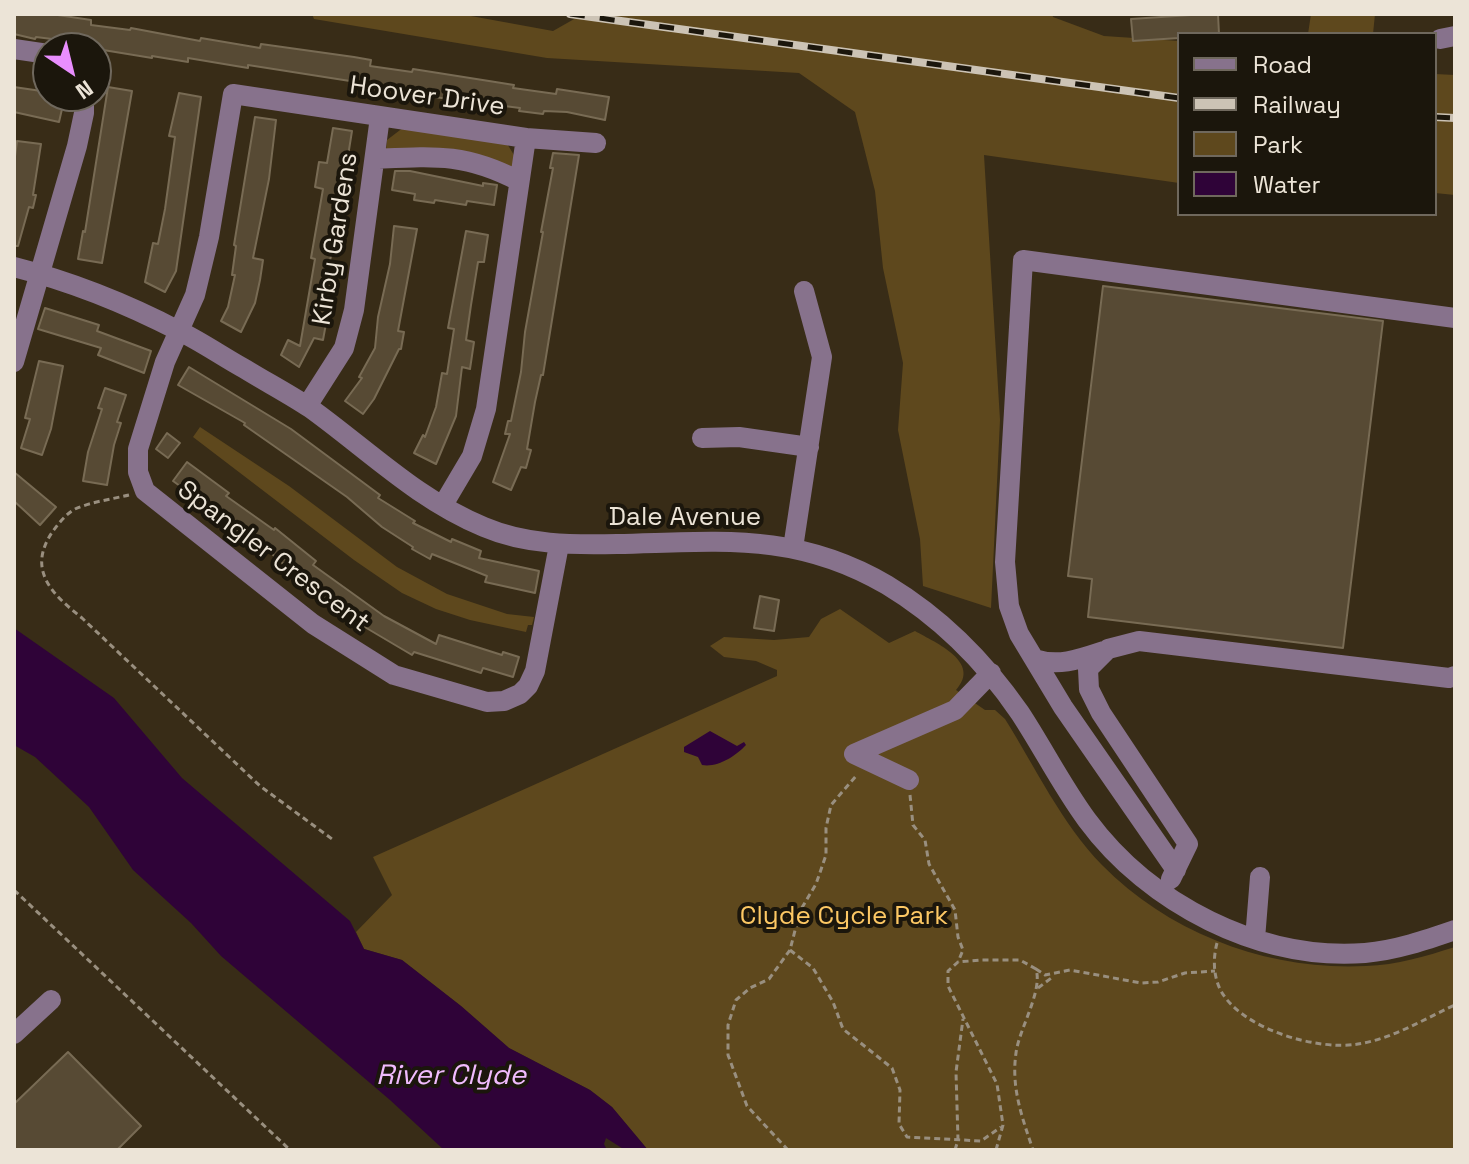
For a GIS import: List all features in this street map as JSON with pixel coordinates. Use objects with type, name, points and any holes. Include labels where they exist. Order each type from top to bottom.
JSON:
[{"type":"street","name":"Hoover Drive","points":[[180,331],[195,295],[209,237],[233,94],[526,138],[486,409],[472,456],[443,505]]},
{"type":"street","points":[[14,362],[77,146],[84,112]]},
{"type":"street","name":"Kirby Gardens","points":[[307,406],[344,348],[354,310],[380,117]]},
{"type":"street","points":[[526,138],[596,143]]},
{"type":"street","points":[[375,159],[456,157],[489,166],[519,181]]},
{"type":"street","points":[[1176,870],[1034,659],[1019,634],[1009,606],[1005,562],[1023,260],[1455,318]]},
{"type":"street","name":"Dale Avenue","points":[[14,267],[39,273],[180,331],[307,406],[406,483],[485,528],[559,545],[747,541],[828,556],[888,586],[951,633],[991,673],[1088,822],[1132,869],[1163,894],[1220,927],[1255,939],[1307,950],[1368,953],[1414,944],[1455,930]]},
{"type":"street","points":[[793,548],[822,357],[804,291]]},
{"type":"street","name":"Spangler Crescent","points":[[180,331],[165,362],[138,449],[138,472],[145,491],[340,643],[394,675],[487,702],[504,701],[520,694],[535,671],[559,545]]},
{"type":"street","points":[[702,438],[739,437],[809,447]]},
{"type":"street","points":[[1034,659],[1049,664],[1071,662],[1139,641],[1449,678],[1455,676]]},
{"type":"street","points":[[1108,649],[1088,669],[1089,689],[1101,713],[1188,844],[1163,894]]},
{"type":"street","points":[[909,780],[854,754],[955,710],[991,673]]},
{"type":"street","points":[[1255,939],[1260,877]]},
{"type":"street","points":[[14,1034],[51,1000]]},
{"type":"path","points":[[145,491],[73,510],[67,515],[49,537],[41,559],[45,578],[55,595],[227,756],[260,786],[332,839]]},
{"type":"path","points":[[788,1150],[747,1106],[728,1055],[728,1025],[736,1000],[750,988],[769,979],[790,950],[800,911],[816,884],[826,855],[826,828],[831,805],[870,762]]},
{"type":"path","points":[[909,780],[913,825],[925,840],[929,864],[955,910],[963,950],[958,962],[948,971],[948,986],[997,1084],[1003,1125],[996,1150]]},
{"type":"path","points":[[14,890],[290,1150]]},
{"type":"path","points":[[1220,927],[1214,953],[1215,971],[1222,993],[1247,1018],[1278,1032],[1319,1044],[1346,1046],[1374,1041],[1455,1005]]},
{"type":"path","points":[[790,950],[813,968],[833,1002],[843,1029],[892,1068],[900,1090],[899,1124],[907,1137],[981,1141],[1003,1125]]},
{"type":"path","points":[[958,962],[1020,960],[1045,975],[1070,970],[1141,983],[1158,982],[1185,973],[1215,971]]},
{"type":"path","points":[[1033,1150],[1014,1087],[1016,1052],[1035,992],[1036,969]]},
{"type":"path","points":[[1035,992],[1057,974]]},
{"type":"path","points":[[955,1150],[958,1140],[956,1072],[963,1019]]},
{"type":"green space","points":[[312,14],[460,14],[553,31],[583,14],[1052,14],[1104,36],[1177,41],[1177,183],[984,155],[1000,420],[991,608],[923,586],[920,539],[898,430],[903,363],[883,268],[875,191],[855,112],[799,73],[547,58],[314,19]]},
{"type":"green space","points":[[1311,14],[1375,14],[1373,32],[1308,32]]},
{"type":"green space","points":[[1437,74],[1455,75],[1455,195],[1437,193]]},
{"type":"green space","points":[[404,127],[506,142],[517,160],[515,170],[386,150],[387,140]]},
{"type":"green space","points":[[200,427],[289,486],[397,567],[447,594],[507,614],[534,617],[532,625],[528,625],[526,632],[470,620],[402,593],[193,437]]},
{"type":"green space","name":"Clyde Cycle Park","points":[[840,609],[889,643],[915,631],[953,654],[964,671],[963,680],[956,690],[985,710],[995,710],[1005,719],[1074,832],[1088,849],[1129,890],[1191,929],[1258,955],[1330,966],[1389,964],[1455,947],[1455,1150],[648,1150],[612,1107],[590,1090],[509,1048],[402,960],[364,949],[356,932],[392,895],[373,857],[777,676],[777,670],[756,661],[724,657],[710,646],[724,637],[774,640],[809,637],[821,619]]},
{"type":"water","name":"River Clyde","points":[[14,628],[114,698],[182,778],[350,921],[364,949],[402,960],[509,1048],[590,1090],[612,1107],[648,1150],[625,1150],[606,1138],[604,1144],[607,1150],[444,1150],[221,956],[191,923],[133,870],[89,807],[35,757],[14,745]]},
{"type":"water","points":[[710,731],[737,746],[744,742],[746,745],[726,760],[714,765],[702,765],[698,757],[684,752],[684,747]]},
{"type":"building","points":[[14,14],[51,14],[91,20],[91,25],[131,28],[200,41],[201,38],[260,48],[261,44],[354,57],[371,60],[370,66],[412,72],[413,69],[514,85],[513,88],[556,94],[557,89],[609,97],[605,120],[567,112],[544,111],[543,114],[434,97],[434,94],[399,88],[399,92],[375,89],[350,81],[248,65],[248,68],[188,58],[188,62],[112,51],[112,32],[32,32],[32,38],[14,34]]},
{"type":"building","points":[[1218,14],[1219,32],[1177,32],[1177,38],[1133,41],[1131,19]]},
{"type":"building","points":[[14,87],[32,90],[32,112],[61,112],[59,122],[14,112]]},
{"type":"building","points":[[112,88],[132,91],[102,263],[78,259],[104,112],[112,112]]},
{"type":"building","points":[[179,93],[201,97],[176,271],[165,292],[145,282],[153,243],[158,244],[165,209],[175,137],[169,136]]},
{"type":"building","points":[[255,117],[276,120],[269,179],[253,258],[263,260],[260,280],[255,303],[241,332],[221,321],[228,307],[235,275],[232,275],[234,245]]},
{"type":"building","points":[[333,128],[352,131],[348,156],[343,156],[335,201],[340,202],[328,273],[335,274],[323,340],[314,338],[299,367],[281,355],[288,340],[300,346],[323,189],[315,187],[319,162],[327,163]]},
{"type":"building","points":[[17,141],[41,144],[33,208],[29,207],[18,246],[14,246],[14,164]]},
{"type":"building","points":[[553,153],[579,155],[543,375],[527,449],[531,450],[526,468],[521,467],[511,490],[493,482],[510,434],[505,434],[508,421],[511,421],[521,372]]},
{"type":"building","points":[[395,171],[410,171],[483,186],[483,183],[497,185],[494,205],[414,200],[415,194],[392,190]]},
{"type":"building","points":[[394,226],[417,229],[398,331],[404,332],[401,349],[363,414],[345,401],[362,378],[359,377],[375,348]]},
{"type":"building","points":[[466,231],[488,235],[484,262],[478,262],[466,340],[474,342],[470,369],[462,367],[456,416],[436,464],[414,453],[423,435],[425,437],[436,407],[442,373],[447,374],[454,329],[448,328]]},
{"type":"building","points":[[1103,286],[1383,321],[1343,648],[1088,617],[1092,579],[1068,576]]},
{"type":"building","points":[[45,308],[99,325],[97,331],[151,351],[144,373],[98,355],[101,348],[38,329]]},
{"type":"building","points":[[39,361],[63,366],[51,429],[42,455],[21,448],[30,419],[25,418]]},
{"type":"building","points":[[189,367],[291,429],[380,495],[378,498],[415,521],[413,523],[451,542],[452,539],[481,551],[479,558],[539,571],[535,593],[485,582],[487,576],[432,554],[430,559],[412,549],[245,423],[178,385]]},
{"type":"building","points":[[105,388],[126,395],[117,422],[121,423],[107,485],[83,481]]},
{"type":"building","points":[[167,433],[180,443],[168,458],[156,449]]},
{"type":"building","points":[[187,462],[229,493],[226,496],[275,528],[316,561],[313,565],[384,616],[436,644],[439,635],[502,655],[503,652],[519,657],[513,677],[483,668],[481,673],[414,652],[412,655],[336,610],[272,554],[225,523],[227,520],[173,481]]},
{"type":"building","points":[[14,472],[56,507],[40,525],[14,501]]},
{"type":"building","points":[[760,596],[779,600],[774,631],[754,628]]},
{"type":"building","points":[[68,1052],[141,1126],[117,1150],[14,1150],[14,1104]]},
{"type":"railway","points":[[570,14],[1177,98]]},
{"type":"railway","points":[[1437,117],[1455,118]]}]
